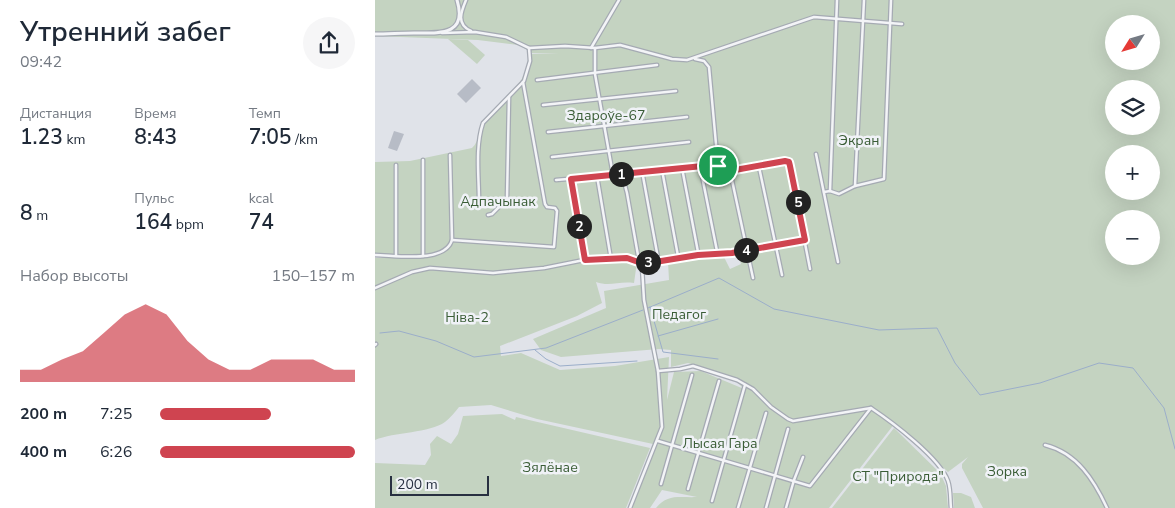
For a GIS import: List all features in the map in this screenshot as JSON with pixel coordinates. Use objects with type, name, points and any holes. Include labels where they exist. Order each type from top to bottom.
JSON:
[{"type":"street","points":[[457,0],[460,16],[465,28],[475,32]]},
{"type":"street","points":[[442,33],[453,28],[466,0]]},
{"type":"street","points":[[591,48],[619,0]]},
{"type":"street","points":[[830,190],[837,0]]},
{"type":"street","points":[[855,186],[864,0]]},
{"type":"street","points":[[824,192],[830,190],[839,194],[855,186],[881,181],[885,176],[891,0]]},
{"type":"street","points":[[375,34],[475,32],[505,36],[529,48],[565,46],[595,48],[620,45],[672,59],[694,58],[814,17],[902,24]]},
{"type":"street","points":[[479,201],[479,145],[483,123],[523,82],[528,72],[529,48]]},
{"type":"street","points":[[595,48],[595,74],[613,175]]},
{"type":"street","points":[[694,58],[704,61],[709,67],[718,166],[721,171],[785,161],[789,162],[810,269]]},
{"type":"street","points":[[537,80],[657,65]]},
{"type":"street","points":[[451,240],[555,247],[557,212],[555,208],[546,206],[523,82]]},
{"type":"street","points":[[543,106],[676,91]]},
{"type":"street","points":[[488,215],[492,214],[507,199],[509,97]]},
{"type":"street","points":[[548,132],[687,117]]},
{"type":"street","points":[[552,157],[689,142]]},
{"type":"street","points":[[816,154],[838,262]]},
{"type":"street","points":[[375,255],[437,255],[450,245],[450,155]]},
{"type":"street","points":[[423,160],[423,256]]},
{"type":"street","points":[[395,255],[396,165]]},
{"type":"street","points":[[700,166],[717,251]]},
{"type":"street","points":[[556,180],[681,167],[718,166]]},
{"type":"street","points":[[759,166],[783,275]]},
{"type":"street","points":[[681,167],[698,252]]},
{"type":"street","points":[[662,170],[678,256]]},
{"type":"street","points":[[642,171],[658,258]]},
{"type":"street","points":[[730,171],[753,278]]},
{"type":"street","points":[[622,174],[640,262],[644,300],[658,371],[662,427],[658,441],[647,462],[629,508]]},
{"type":"street","points":[[597,176],[611,259]]},
{"type":"street","points":[[571,179],[585,260]]},
{"type":"street","points":[[375,288],[421,269],[493,272],[544,268],[585,260],[611,259],[640,262],[732,253],[805,240]]},
{"type":"street","points":[[658,371],[693,366],[737,380],[753,390],[771,407],[793,421],[871,408],[894,424],[941,467],[951,490],[951,508]]},
{"type":"street","points":[[661,484],[692,375]]},
{"type":"street","points":[[688,489],[719,381]]},
{"type":"street","points":[[712,501],[745,385]]},
{"type":"street","points":[[658,441],[810,486],[871,408]]},
{"type":"street","points":[[738,508],[765,413]]},
{"type":"street","points":[[766,508],[788,429]]},
{"type":"street","points":[[1045,445],[1066,453],[1083,468],[1090,476],[1107,508]]},
{"type":"street","points":[[786,508],[803,457]]},
{"type":"green space","points":[[375,0],[1175,0],[1175,508],[983,508],[962,468],[962,464],[968,457],[948,472],[895,423],[829,508],[656,508],[670,498],[697,497],[662,490],[650,508],[632,508],[639,486],[660,439],[664,422],[653,444],[537,419],[491,405],[459,407],[447,420],[438,426],[375,440],[375,258],[404,257],[375,256],[375,162],[410,161],[472,148],[485,120],[519,83],[527,65],[528,54],[559,53],[532,53],[519,45],[478,40],[375,36]],"holes":[[[738,255],[741,264],[730,269],[724,257],[668,262],[669,280],[604,291],[606,308],[533,339],[541,350],[561,357],[659,349],[671,350],[671,367],[688,363],[732,377],[744,389],[701,371],[674,372],[667,400],[669,357],[615,366],[560,370],[521,353],[501,356],[500,346],[577,316],[602,303],[596,282],[606,284],[634,283],[637,262],[616,258],[657,259]]]},
{"type":"green space","points":[[448,39],[468,40],[485,55],[477,64]]},
{"type":"green space","name":"Зялёнае","points":[[502,414],[515,420],[516,417],[650,448],[626,508],[375,508],[375,463],[425,465],[431,455],[430,444],[437,436],[451,444],[458,434],[463,416]]},
{"type":"green space","name":"СТ \"Природа\"","points":[[894,428],[940,473],[946,486],[948,508],[832,508]]},
{"type":"green space","points":[[953,493],[961,493],[971,497],[975,508],[954,508]]},
{"type":"building","points":[[472,79],[481,88],[466,103],[457,94]]},
{"type":"building","points":[[394,131],[404,134],[397,151],[388,148]]},
{"type":"waterway","points":[[648,308],[719,278],[774,309],[879,330],[937,328],[955,363],[980,395],[1040,383],[1099,363],[1133,368],[1164,408],[1175,449]]},
{"type":"waterway","points":[[650,307],[663,352],[718,359]]},
{"type":"waterway","points":[[380,333],[399,331],[436,341],[474,357],[546,348],[643,310]]},
{"type":"waterway","points":[[658,336],[718,319]]},
{"type":"waterway","points":[[535,350],[546,359],[560,366],[637,361]]},
{"type":"route","points":[[785,161],[789,162],[805,240],[732,253],[698,255],[655,262],[641,263],[627,258],[585,260],[571,179],[681,167],[718,166],[724,172],[785,161]]},
{"type":"park label","name":"Здароўе-67","points":[[606,115]]},
{"type":"park label","name":"Экран","points":[[859,140]]},
{"type":"park label","name":"Адпачынак","points":[[498,201]]},
{"type":"park label","name":"Педагог","points":[[679,314]]},
{"type":"park label","name":"Ніва-2","points":[[467,317]]},
{"type":"park label","name":"Лысая Гара","points":[[720,443]]},
{"type":"park label","name":"Зорка","points":[[1007,471]]}]
